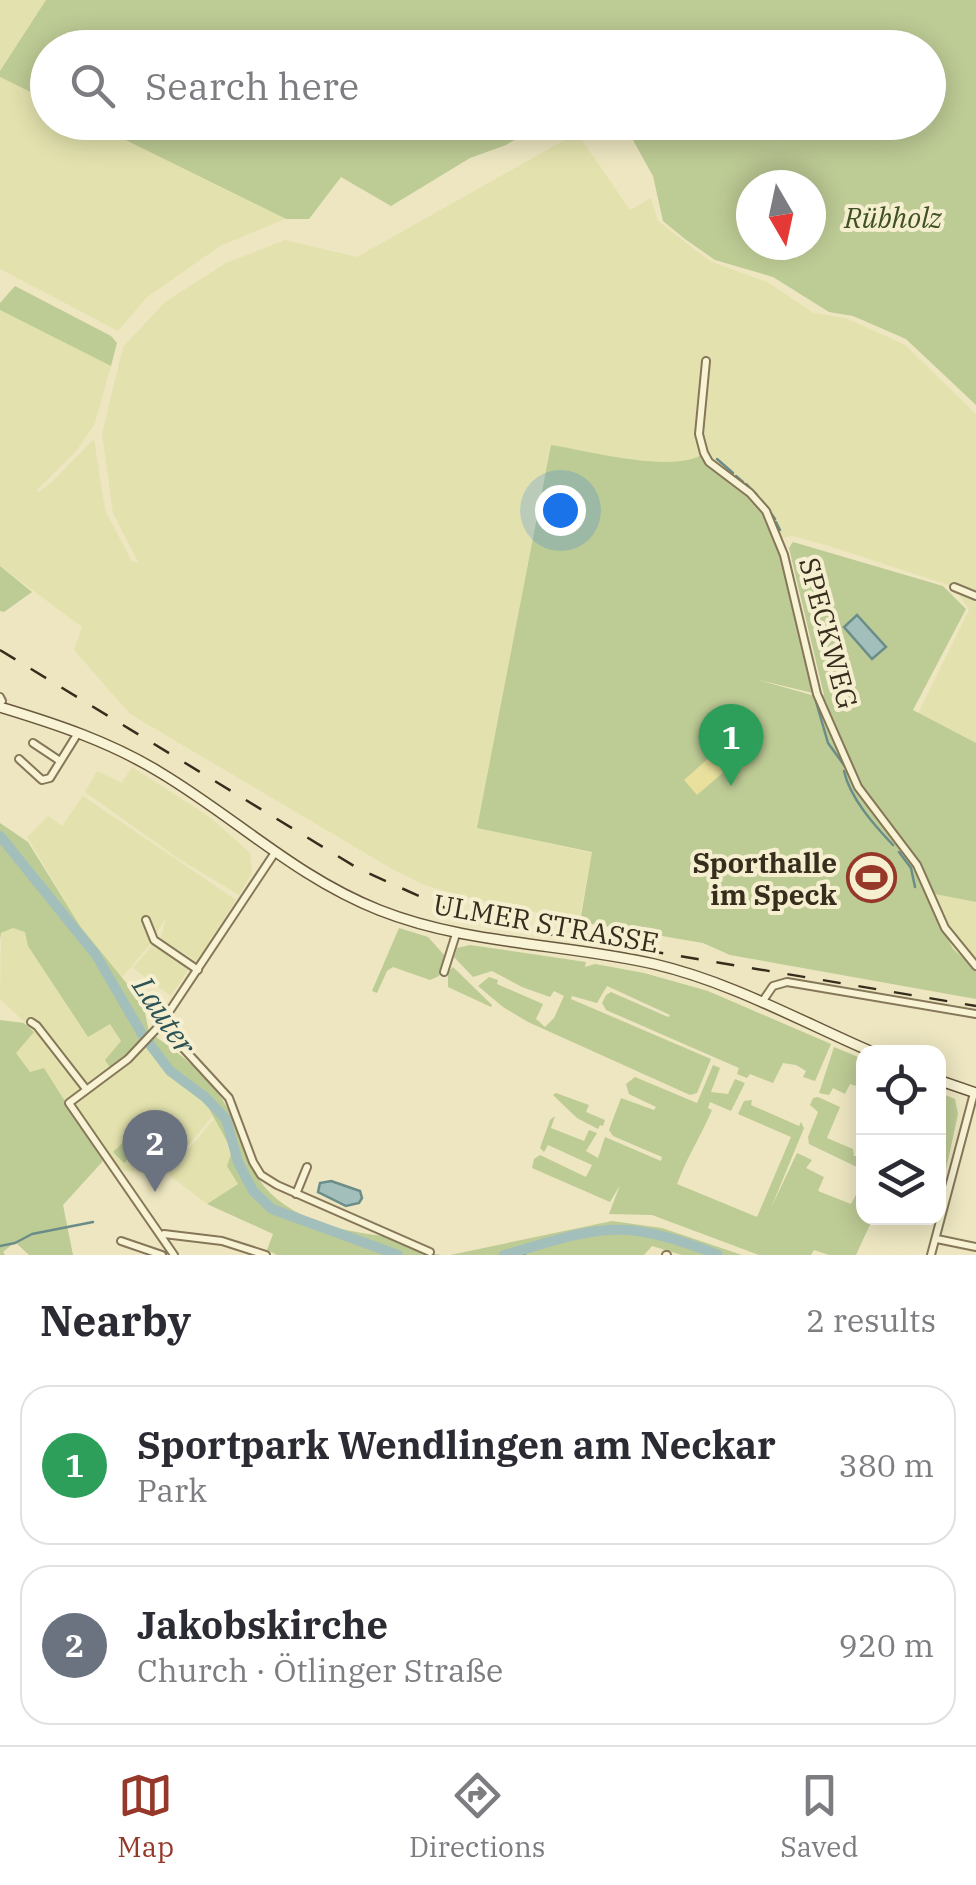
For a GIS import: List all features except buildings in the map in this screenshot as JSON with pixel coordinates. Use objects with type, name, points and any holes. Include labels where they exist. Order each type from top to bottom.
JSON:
[{"type":"main road","name":"ULMER STRASSE","points":[[3,703],[78,732],[161,772],[274,854],[332,889],[380,910],[456,934],[653,964],[762,1002],[857,1045]]},
{"type":"main road","points":[[946,1083],[975,1093]]},
{"type":"street","name":"SPECKWEG","points":[[706,361],[699,434],[704,453],[766,511],[784,556],[817,694],[858,788],[916,865],[945,928],[976,966]]},
{"type":"street","points":[[954,587],[976,596]]},
{"type":"street","points":[[19,760],[42,780],[50,778],[78,732]]},
{"type":"street","points":[[33,743],[60,761]]},
{"type":"street","points":[[174,1255],[70,1106],[70,1100],[141,1048],[161,1024],[274,854]]},
{"type":"street","points":[[146,920],[154,940],[198,970]]},
{"type":"street","points":[[444,972],[456,934]]},
{"type":"street","points":[[762,1002],[773,986],[787,982],[976,1014]]},
{"type":"street","points":[[30,1022],[38,1026],[86,1089]]},
{"type":"street","points":[[161,1024],[229,1098],[261,1175],[430,1252]]},
{"type":"street","points":[[932,1255],[975,1093]]},
{"type":"street","points":[[296,1194],[307,1167]]},
{"type":"street","points":[[162,1234],[222,1241],[266,1255]]},
{"type":"street","points":[[937,1240],[976,1247]]},
{"type":"street","points":[[121,1241],[162,1255]]},
{"type":"green space","points":[[0,0],[46,0],[0,71]]},
{"type":"green space","name":"Rübholz","points":[[46,0],[976,0],[976,405],[906,339],[853,316],[829,312],[773,277],[715,260],[685,239],[663,221],[653,176],[634,140],[946,140],[946,30],[30,30],[30,92],[0,77],[0,71]]},
{"type":"green space","points":[[0,77],[30,92],[30,140],[125,140],[285,219],[220,246],[146,298],[118,331],[0,269]]},
{"type":"green space","points":[[126,140],[514,140],[470,158],[391,206],[341,177],[309,219],[286,219]]},
{"type":"green space","points":[[565,140],[582,140],[630,210],[651,198],[658,221],[710,261],[767,282],[814,313],[846,318],[905,345],[976,414],[976,747],[917,715],[969,610],[954,587],[793,536],[780,538],[715,666],[477,828],[592,853],[579,922],[425,885],[130,714],[74,650],[82,627],[0,566],[0,310],[111,366],[95,423],[77,450],[37,490],[52,482],[94,439],[105,510],[132,562],[138,562],[113,513],[102,434],[123,347],[165,302],[226,263],[285,240],[357,257]]},
{"type":"green space","points":[[15,286],[111,336],[117,343],[111,366],[0,310],[0,303]]},
{"type":"green space","points":[[551,445],[652,461],[673,462],[704,453],[766,511],[779,538],[817,694],[755,679],[815,696],[824,695],[789,548],[793,542],[943,586],[966,609],[913,710],[976,743],[976,902],[925,892],[953,949],[976,969],[976,999],[730,955],[703,943],[580,922],[592,852],[477,828]]},
{"type":"green space","points":[[0,566],[32,592],[4,612],[0,611]]},
{"type":"green space","points":[[132,767],[211,818],[250,853],[252,873],[239,895],[179,859],[85,792],[97,771],[122,783]]},
{"type":"green space","points":[[83,796],[236,900],[197,962],[161,938],[166,917],[151,943],[122,978],[80,926],[27,837],[48,816],[62,826]]},
{"type":"green space","points":[[0,823],[28,842],[80,926],[144,1008],[149,1032],[189,1062],[215,1089],[253,1169],[277,1199],[328,1225],[391,1238],[442,1255],[277,1255],[267,1250],[273,1234],[207,1204],[238,1184],[227,1166],[232,1151],[207,1105],[177,1082],[139,1043],[111,1069],[105,1060],[121,1041],[110,1024],[88,1037],[28,946],[25,932],[13,928],[1,933],[0,940]]},
{"type":"green space","points":[[925,891],[976,902],[976,969],[953,949]]},
{"type":"green space","points":[[13,927],[25,931],[88,1037],[110,1023],[121,1041],[105,1060],[115,1072],[147,1047],[177,1082],[207,1105],[213,1116],[167,1170],[125,1171],[103,1161],[44,1068],[30,1073],[15,1052],[34,1031],[0,999],[1,933]]},
{"type":"green space","points":[[399,928],[428,937],[445,956],[439,976],[430,980],[393,967],[387,971],[377,993],[372,991]]},
{"type":"green space","points":[[153,944],[189,969],[171,996],[133,968]]},
{"type":"green space","points":[[470,945],[586,962],[585,967],[595,964],[644,973],[708,991],[831,1044],[815,1081],[803,1077],[806,1071],[796,1065],[783,1063],[773,1083],[750,1074],[747,1078],[737,1074],[739,1068],[606,1010],[602,1003],[611,992],[670,1015],[607,986],[597,1003],[572,996],[571,999],[711,1059],[697,1093],[690,1095],[528,1022],[503,1007],[478,986],[489,977],[543,1004],[536,1019],[545,1027],[564,996],[554,991],[550,997],[492,971],[473,977],[454,957],[457,948]]},
{"type":"green space","points":[[453,967],[491,1007],[448,987],[448,972]]},
{"type":"green space","points":[[0,1020],[24,1023],[34,1032],[16,1053],[30,1072],[44,1068],[103,1161],[63,1205],[73,1255],[29,1255],[15,1242],[3,1252],[5,1255],[0,1255]]},
{"type":"green space","points":[[834,1047],[856,1056],[856,1086],[850,1084],[845,1094],[833,1088],[829,1095],[819,1093]]},
{"type":"green space","points":[[713,1065],[720,1068],[711,1092],[728,1094],[735,1079],[745,1083],[731,1111],[710,1102],[708,1108],[712,1110],[677,1184],[757,1217],[791,1137],[738,1114],[744,1101],[752,1100],[751,1105],[799,1126],[801,1122],[804,1128],[771,1208],[797,1153],[812,1160],[806,1168],[824,1177],[818,1191],[851,1204],[856,1195],[856,1225],[870,1225],[856,1255],[829,1255],[814,1250],[811,1255],[759,1255],[652,1215],[609,1214],[620,1185],[610,1202],[532,1168],[534,1159],[540,1155],[586,1177],[592,1165],[548,1145],[544,1152],[540,1148],[555,1116],[551,1128],[584,1141],[589,1130],[597,1133],[586,1151],[598,1158],[605,1137],[661,1161],[662,1157],[613,1136],[609,1130],[621,1098],[654,1110],[656,1107],[629,1094],[626,1084],[635,1077],[697,1103]]},
{"type":"green space","points":[[553,1095],[589,1105],[586,1112],[605,1120],[603,1126],[598,1129],[577,1118]]},
{"type":"green space","points":[[946,1095],[955,1099],[958,1114],[946,1170]]},
{"type":"green space","points":[[813,1098],[840,1107],[827,1138],[853,1149],[856,1167],[809,1144],[818,1112],[810,1105]]},
{"type":"green space","points":[[214,1119],[232,1152],[238,1184],[207,1204],[168,1174]]},
{"type":"green space","points":[[145,1122],[155,1133],[124,1163],[113,1152]]},
{"type":"green space","points":[[612,1221],[662,1228],[742,1255],[682,1255],[652,1246],[644,1255],[450,1255]]},
{"type":"sand","points":[[711,756],[725,771],[697,795],[684,780]]},
{"type":"water","points":[[857,615],[886,647],[872,659],[844,627]]},
{"type":"water","points":[[331,1181],[360,1191],[359,1203],[346,1206],[318,1192],[320,1183]]},
{"type":"waterway","points":[[717,459],[733,473]]},
{"type":"waterway","points":[[736,476],[743,482]]},
{"type":"waterway","points":[[746,484],[757,495]]},
{"type":"waterway","points":[[760,499],[768,508]]},
{"type":"waterway","points":[[770,512],[775,519]]},
{"type":"waterway","points":[[776,522],[780,530]]},
{"type":"waterway","points":[[815,698],[828,743],[844,765]]},
{"type":"waterway","points":[[844,771],[857,801],[893,845]]},
{"type":"waterway","name":"Lauter","points":[[0,836],[96,955],[142,1034],[170,1071],[205,1097],[226,1119],[238,1162],[253,1191],[272,1209],[398,1255]]},
{"type":"waterway","points":[[899,852],[911,868],[915,887]]},
{"type":"waterway","points":[[0,1246],[32,1234],[93,1222]]},
{"type":"waterway","name":"Lauter","points":[[504,1255],[612,1230],[662,1236],[718,1255]]},
{"type":"waterway","name":"Lauter","points":[[524,1255],[527,1249]]},
{"type":"railway","points":[[0,650],[359,869],[450,910],[538,932],[976,1006]]},
{"type":"place","name":"Sportpark Wendlingen am Neckar","points":[[731,786]]},
{"type":"place","name":"Sporthalle im Speck","points":[[872,878]]},
{"type":"place","name":"Jakobskirche","points":[[155,1192]]}]
